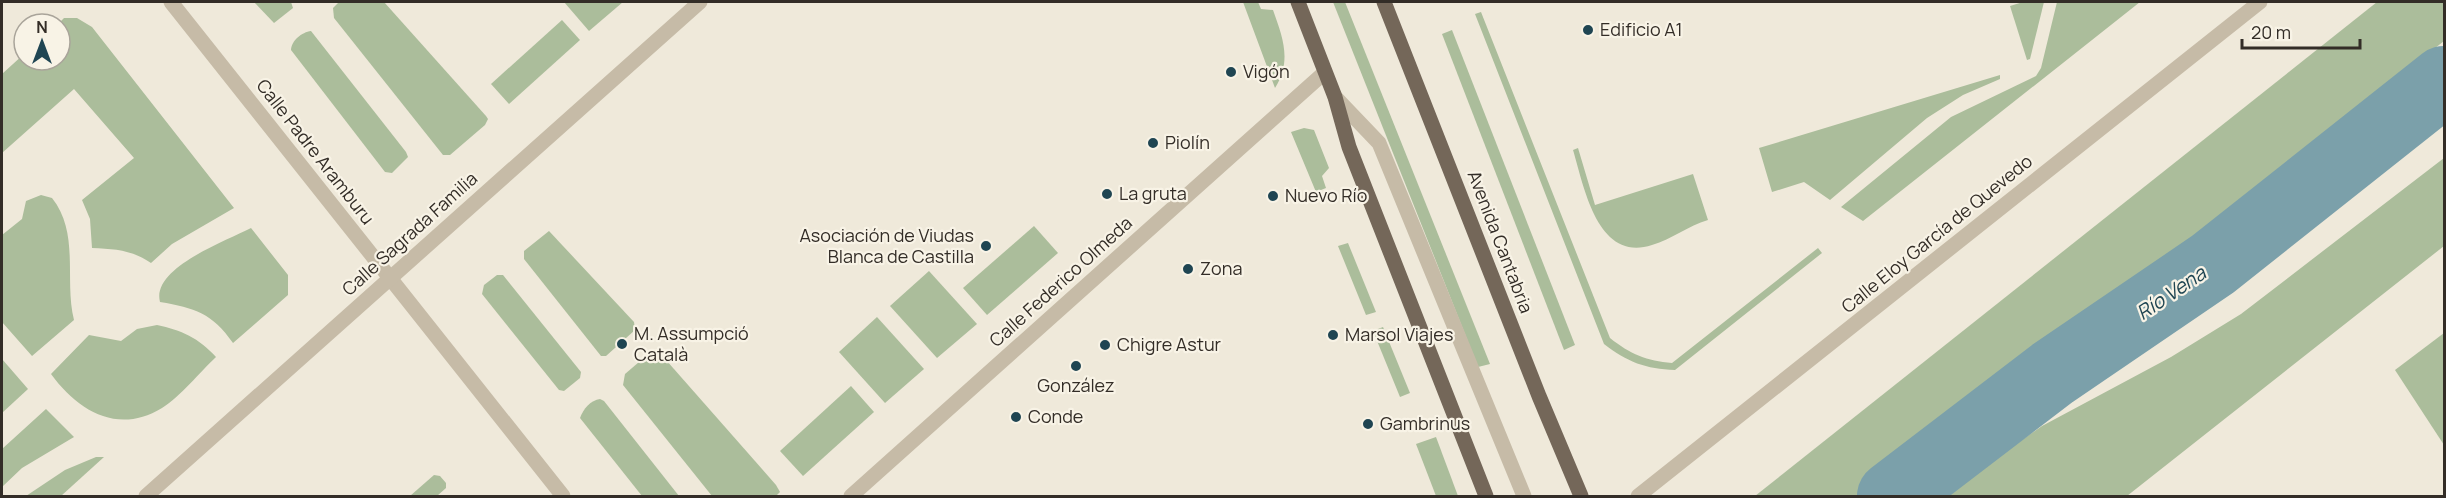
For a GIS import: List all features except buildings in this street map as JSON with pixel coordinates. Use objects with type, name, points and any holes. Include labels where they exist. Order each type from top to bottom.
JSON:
[{"type":"main road","points":[[1298,2],[1335,97],[1349,147],[1486,496]]},
{"type":"main road","name":"Avenida Cantabria","points":[[1384,2],[1539,396],[1581,496]]},
{"type":"street","name":"Calle Padre Aramburu","points":[[171,2],[563,496]]},
{"type":"street","name":"Calle Sagrada Familia","points":[[146,496],[700,2]]},
{"type":"street","name":"Calle Eloy García de Quevedo","points":[[1638,496],[2260,2]]},
{"type":"street","name":"Calle Federico Olmeda","points":[[851,496],[1324,73]]},
{"type":"street","points":[[1335,97],[1378,143],[1524,496]]},
{"type":"green space","points":[[254,2],[291,2],[293,8],[274,23]]},
{"type":"green space","points":[[339,2],[384,2],[486,116],[488,119],[485,125],[450,155],[443,155],[334,18],[333,8]]},
{"type":"green space","points":[[564,2],[623,2],[589,31]]},
{"type":"green space","points":[[1243,2],[1258,2],[1261,9],[1273,10],[1284,49],[1283,68],[1275,88]]},
{"type":"green space","points":[[1333,2],[1345,2],[1490,364],[1478,367]]},
{"type":"green space","points":[[2023,2],[2044,2],[2030,59],[2027,60],[2010,6]]},
{"type":"green space","points":[[2057,2],[2140,2],[1863,221],[1841,207],[1951,117],[2036,76],[2041,68]]},
{"type":"green space","points":[[2377,2],[2444,2],[2444,41],[1871,496],[1755,496]]},
{"type":"green space","points":[[1481,12],[1610,338],[1617,344],[1639,356],[1672,363],[1818,248],[1822,253],[1675,370],[1637,363],[1612,350],[1604,344],[1475,14]]},
{"type":"green space","points":[[72,18],[77,18],[92,27],[234,208],[172,244],[151,263],[137,255],[123,251],[92,248],[90,219],[82,200],[134,158],[74,89],[2,153],[2,74],[12,65],[12,72],[72,72]]},
{"type":"green space","points":[[562,20],[580,40],[509,104],[491,84]]},
{"type":"green space","points":[[1452,30],[1575,345],[1564,350],[1442,34]]},
{"type":"green space","points":[[311,31],[406,152],[408,157],[392,173],[385,172],[291,50],[298,38]]},
{"type":"green space","points":[[2000,75],[2000,79],[1963,95],[1927,118],[1830,200],[1804,182],[1772,192],[1759,148]]},
{"type":"green space","points":[[1304,128],[1314,130],[1329,168],[1322,176],[1326,188],[1316,192],[1291,132]]},
{"type":"green space","points":[[1578,148],[1595,205],[1693,174],[1708,220],[1652,245],[1633,248],[1618,243],[1596,218],[1588,201],[1573,150]]},
{"type":"green space","points":[[2444,158],[2444,246],[2127,496],[1946,496],[2042,426],[2171,357],[2241,314]]},
{"type":"green space","points":[[41,195],[52,198],[66,226],[74,320],[32,356],[2,322],[2,235],[22,219],[26,201]]},
{"type":"green space","points":[[1034,226],[1058,253],[987,315],[963,288]]},
{"type":"green space","points":[[251,228],[288,275],[288,295],[233,343],[218,325],[202,313],[160,302],[160,290],[167,278],[178,267],[209,248]]},
{"type":"green space","points":[[549,231],[634,322],[635,330],[606,356],[601,356],[524,259],[524,251]]},
{"type":"green space","points":[[1348,243],[1376,312],[1366,315],[1338,246]]},
{"type":"green space","points":[[929,271],[977,324],[937,358],[890,306]]},
{"type":"green space","points":[[497,275],[503,275],[581,372],[580,378],[564,391],[559,390],[482,294],[484,285]]},
{"type":"green space","points":[[877,317],[924,369],[885,403],[839,352]]},
{"type":"green space","points":[[157,325],[189,336],[216,357],[176,398],[146,416],[115,419],[100,415],[74,399],[51,374],[89,335],[121,341],[137,329]]},
{"type":"green space","points":[[1383,327],[1410,393],[1400,397],[1373,331]]},
{"type":"green space","points":[[2444,333],[2444,445],[2395,370]]},
{"type":"green space","points":[[653,350],[659,352],[776,485],[780,492],[776,496],[712,496],[623,385],[625,374]]},
{"type":"green space","points":[[2,359],[28,389],[2,413]]},
{"type":"green space","points":[[851,386],[874,412],[803,476],[780,451]]},
{"type":"green space","points":[[600,399],[604,401],[679,496],[642,496],[580,418],[588,406]]},
{"type":"green space","points":[[46,409],[74,437],[22,468],[2,487],[2,449]]},
{"type":"green space","points":[[1436,437],[1458,496],[1436,496],[1416,444]]},
{"type":"green space","points":[[96,457],[104,457],[61,496],[26,496],[65,470]]},
{"type":"green space","points":[[434,475],[440,476],[446,483],[446,488],[437,496],[410,496]]},
{"type":"waterway","name":"Río Vena","points":[[1892,496],[2053,373],[2213,264],[2444,81]]},
{"type":"place","name":"Edificio A1","points":[[1588,30]]},
{"type":"place","name":"Vigón","points":[[1231,72]]},
{"type":"place","name":"Piolín","points":[[1153,143]]},
{"type":"place","name":"La gruta","points":[[1107,194]]},
{"type":"place","name":"Nuevo Río","points":[[1273,196]]},
{"type":"place","name":"Asociación de Viudas Blanca de Castilla","points":[[986,246]]},
{"type":"place","name":"Zona","points":[[1188,269]]},
{"type":"place","name":"Marsol Viajes","points":[[1333,335]]},
{"type":"place","name":"M. Assumpció Català","points":[[622,344]]},
{"type":"place","name":"Chigre Astur","points":[[1105,345]]},
{"type":"place","name":"González","points":[[1076,366]]},
{"type":"place","name":"Conde","points":[[1016,417]]},
{"type":"place","name":"Gambrinus","points":[[1368,424]]}]
